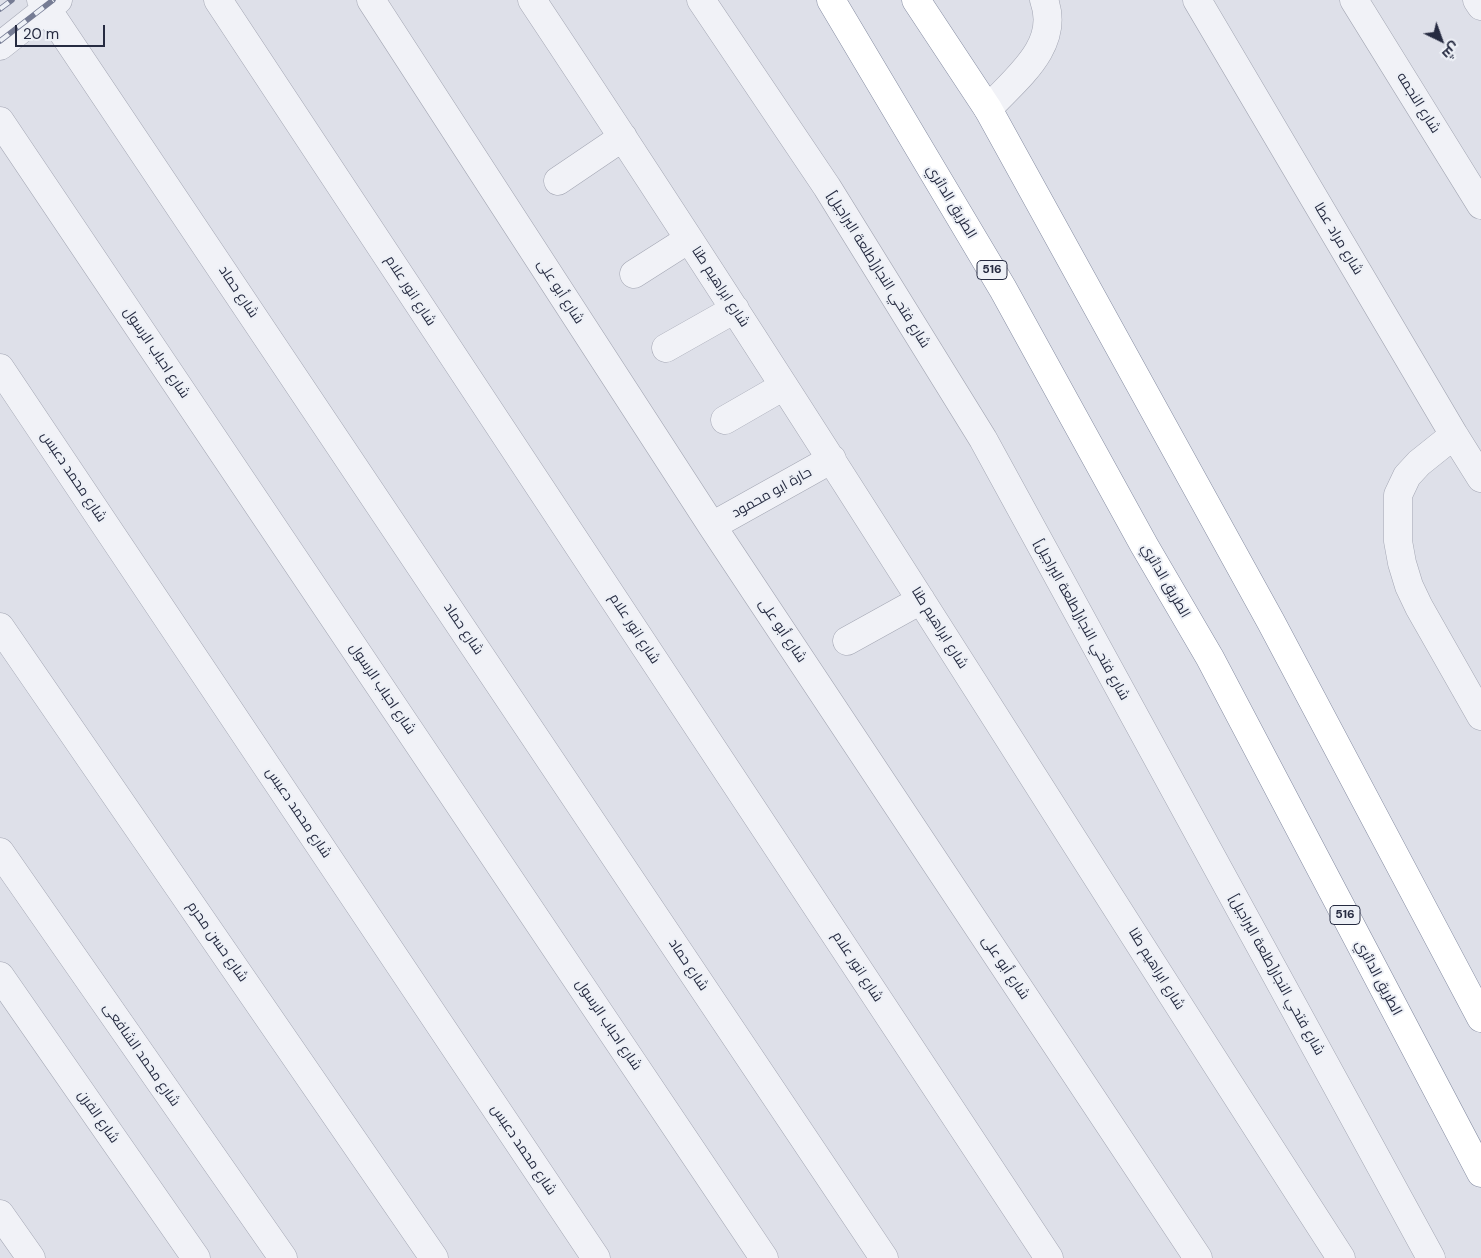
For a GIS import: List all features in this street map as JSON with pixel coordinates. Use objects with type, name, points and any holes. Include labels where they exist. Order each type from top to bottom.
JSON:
[{"type":"highway","name":"الطريق الدائري","points":[[831,0],[1003,289],[1144,545],[1210,658],[1481,1172]]},
{"type":"highway","points":[[916,0],[988,108],[1206,502],[1481,1018]]},
{"type":"street","name":"شارع انور علام","points":[[218,0],[1049,1258]]},
{"type":"street","name":"شارع أبو على","points":[[371,0],[712,526],[1198,1258]]},
{"type":"street","name":"شارع ابراهيم طنا","points":[[532,0],[832,459],[1341,1258]]},
{"type":"street","name":"شارع فتحي النجار[طلعة البراجيل]","points":[[701,0],[828,187],[983,439],[1431,1258]]},
{"type":"street","points":[[988,108],[1031,63],[1040,50],[1046,36],[1048,19],[1044,0]]},
{"type":"street","name":"شارع مراد عطا","points":[[1196,0],[1481,478]]},
{"type":"street","name":"شارع النجمه","points":[[1354,0],[1481,205]]},
{"type":"street","points":[[1477,0],[1481,6]]},
{"type":"street","points":[[0,46],[49,3]]},
{"type":"street","name":"شارع حماد","points":[[49,3],[884,1258]]},
{"type":"street","name":"شارع احباب الرسول","points":[[0,121],[764,1258]]},
{"type":"street","points":[[558,181],[623,137]]},
{"type":"street","points":[[634,274],[688,239]]},
{"type":"street","points":[[666,348],[735,310]]},
{"type":"street","name":"شارع محمد دعبس","points":[[0,368],[596,1258]]},
{"type":"street","points":[[724,420],[784,386]]},
{"type":"street","points":[[1454,435],[1419,463],[1407,476],[1398,494],[1398,541],[1402,564],[1409,586],[1481,716]]},
{"type":"street","name":"حارة ابو محمود","points":[[712,526],[832,459]]},
{"type":"street","points":[[847,641],[921,600]]},
{"type":"street","name":"شارع حسن محرم","points":[[0,627],[434,1258]]},
{"type":"street","name":"شارع محمد الشافعى","points":[[0,852],[283,1258]]},
{"type":"street","name":"شارع الفرن","points":[[0,976],[196,1258]]},
{"type":"street","points":[[0,1214],[31,1258]]},
{"type":"railway","points":[[0,9],[12,0]]},
{"type":"railway","points":[[0,41],[53,0]]}]
